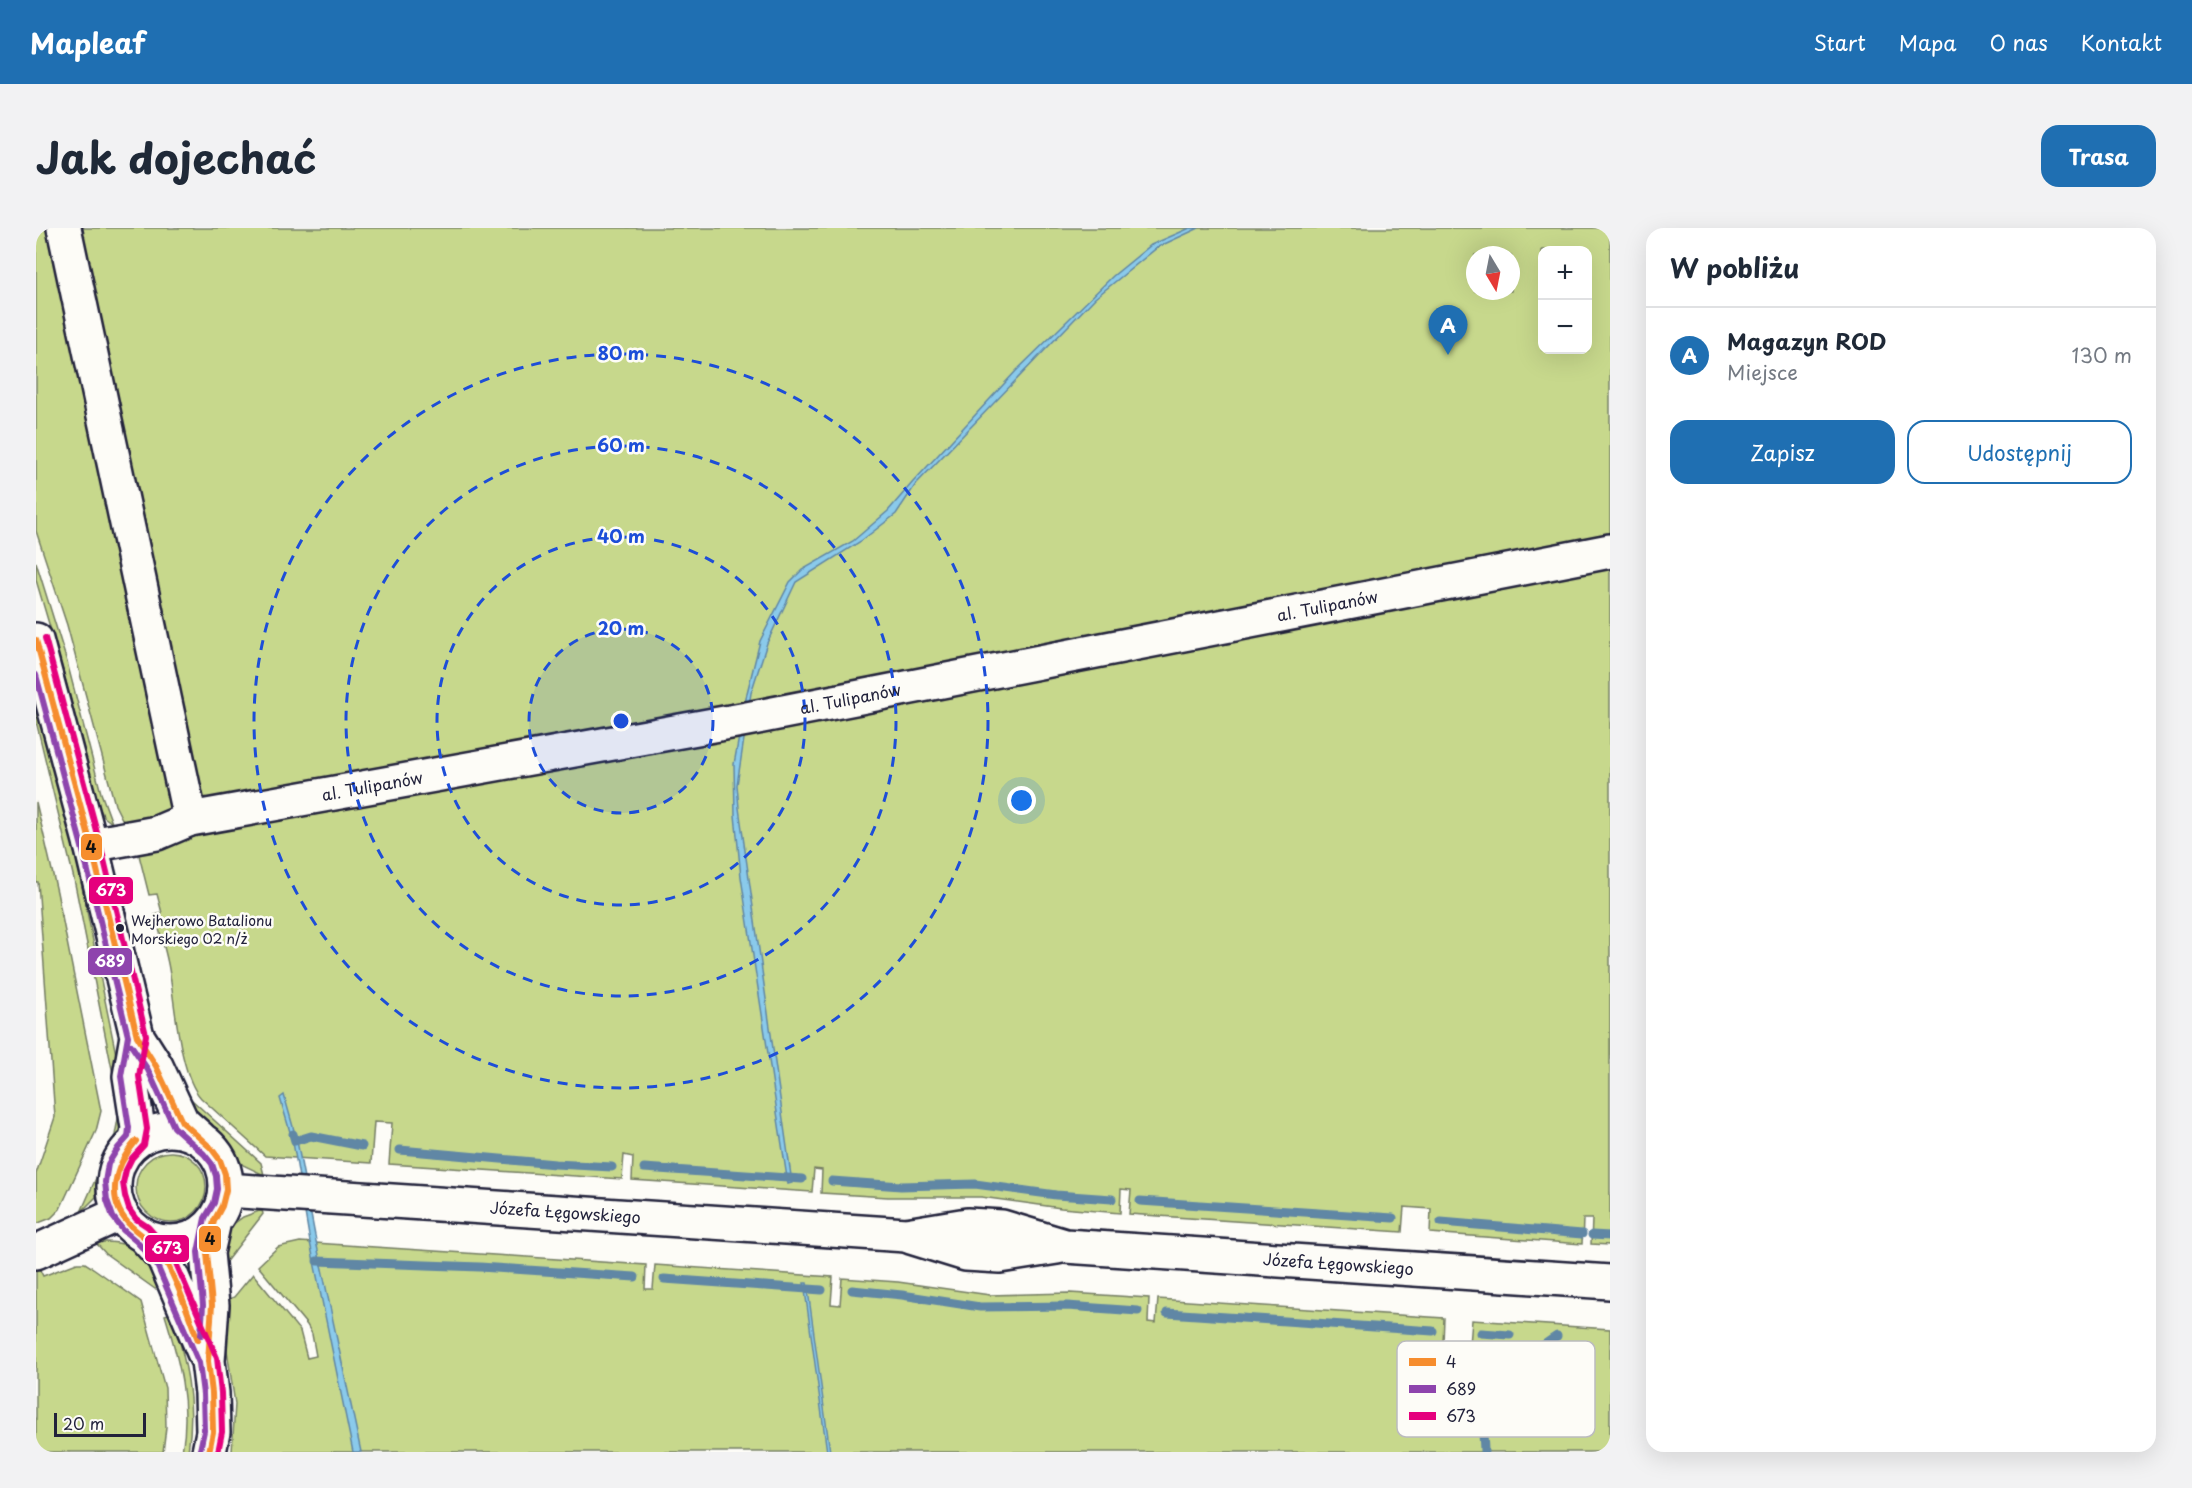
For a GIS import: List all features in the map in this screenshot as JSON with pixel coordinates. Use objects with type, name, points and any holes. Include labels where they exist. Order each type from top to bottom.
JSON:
[{"type":"street","points":[[64,228],[190,819]]},
{"type":"street","name":"al. Tulipanów","points":[[91,845],[157,833],[190,819],[747,719],[1610,551]]},
{"type":"street","points":[[36,640],[91,845],[137,1036],[156,1066],[182,1122],[211,1148],[220,1160],[225,1174],[226,1190],[222,1206],[214,1221],[207,1253],[212,1305],[208,1361],[212,1389],[213,1432],[209,1452]]},
{"type":"street","points":[[136,1141],[138,1128],[130,1077],[137,1036]]},
{"type":"street","points":[[200,1138],[174,1130],[147,1135],[136,1141],[125,1153],[117,1167],[114,1182],[116,1198],[132,1224],[164,1258],[208,1361]]},
{"type":"street","name":"Józefa Łęgowskiego","points":[[226,1190],[906,1235],[967,1225],[1002,1227],[1065,1246],[1610,1282]]},
{"type":"street","points":[[36,1252],[132,1224],[157,1240],[172,1242],[202,1232],[214,1221]]},
{"type":"green space","points":[[36,228],[1610,228],[1610,1245],[1591,1244],[1592,1219],[1583,1219],[1582,1244],[1430,1233],[1431,1209],[1404,1207],[1402,1232],[1129,1214],[1131,1190],[1121,1189],[1120,1213],[981,1197],[888,1197],[821,1193],[822,1170],[814,1169],[812,1192],[632,1180],[633,1157],[624,1155],[622,1179],[389,1164],[392,1123],[374,1122],[371,1163],[265,1156],[201,1098],[188,1073],[179,1037],[168,962],[155,915],[162,913],[157,894],[149,895],[138,851],[115,805],[67,625],[36,531]]},
{"type":"green space","points":[[36,562],[67,662],[101,793],[112,823],[104,817],[99,807],[36,580]]},
{"type":"green space","points":[[36,697],[76,857],[123,1089],[116,1089],[74,879],[36,721]]},
{"type":"green space","points":[[36,802],[57,892],[101,1111],[96,1131],[60,1209],[51,1218],[36,1224],[36,1174],[55,1117],[38,882],[36,882]]},
{"type":"green space","points":[[181,1090],[261,1163],[264,1175],[243,1165],[222,1139],[202,1124]]},
{"type":"green space","points":[[127,1107],[122,1140],[108,1165],[96,1197],[81,1212],[115,1135],[120,1108]]},
{"type":"green space","points":[[171,1152],[184,1155],[196,1162],[203,1174],[206,1187],[203,1200],[196,1212],[184,1219],[171,1222],[158,1219],[146,1212],[139,1200],[136,1187],[139,1174],[146,1162],[158,1155]]},
{"type":"green space","points":[[262,1210],[263,1214],[221,1268],[228,1228],[243,1217]]},
{"type":"green space","points":[[115,1242],[134,1248],[152,1268],[161,1288],[155,1289],[106,1254],[97,1244]]},
{"type":"green space","points":[[300,1242],[646,1265],[645,1289],[653,1289],[655,1265],[833,1277],[831,1304],[840,1305],[842,1278],[898,1282],[990,1295],[1070,1293],[1149,1298],[1148,1322],[1156,1323],[1158,1299],[1444,1318],[1443,1341],[1397,1341],[1397,1437],[1595,1437],[1595,1341],[1470,1341],[1472,1320],[1610,1329],[1610,1452],[232,1452],[235,1404],[220,1303],[234,1297],[253,1274],[300,1331],[307,1358],[316,1356],[312,1334],[307,1325],[258,1266],[278,1247]]},
{"type":"green space","points":[[77,1263],[85,1263],[141,1302],[165,1388],[166,1427],[163,1452],[36,1452],[36,1270],[39,1268],[43,1276]]},
{"type":"green space","points":[[172,1313],[182,1348],[190,1399],[188,1452],[182,1452],[185,1417],[182,1382],[165,1315]]},
{"type":"water","points":[[1190,228],[1199,228],[1158,247],[1095,298],[916,484],[896,514],[861,541],[796,582],[767,643],[751,693],[737,785],[792,1183],[788,1184],[741,877],[735,815],[734,764],[747,693],[760,641],[790,582],[802,570],[853,541],[888,511],[1016,371],[1113,276],[1151,245]]},
{"type":"water","points":[[284,1095],[297,1141],[361,1452],[353,1452],[310,1242],[293,1142],[280,1098]]},
{"type":"water","points":[[804,1283],[807,1283],[830,1452],[827,1452]]},
{"type":"waterway","points":[[293,1134],[295,1141],[311,1136],[362,1146]]},
{"type":"waterway","points":[[400,1150],[612,1167]]},
{"type":"waterway","points":[[644,1168],[802,1179]]},
{"type":"waterway","points":[[832,1181],[901,1186],[975,1184],[1056,1195],[1112,1199]]},
{"type":"waterway","points":[[1140,1201],[1393,1218]]},
{"type":"waterway","points":[[1441,1222],[1582,1234]]},
{"type":"waterway","points":[[1592,1235],[1610,1236]]},
{"type":"waterway","points":[[317,1261],[480,1267],[635,1277]]},
{"type":"waterway","points":[[664,1279],[822,1290]]},
{"type":"waterway","points":[[852,1290],[980,1307],[1067,1306],[1138,1311]]},
{"type":"waterway","points":[[1167,1313],[1433,1331]]},
{"type":"waterway","points":[[1481,1333],[1510,1335]]},
{"type":"waterway","points":[[1550,1341],[1557,1336]]},
{"type":"waterway","points":[[1483,1437],[1484,1452]]},
{"type":"transit line","name":"673","points":[[45,638],[100,843],[146,1035],[139,1076],[147,1129],[144,1145],[132,1158],[126,1170],[123,1183],[125,1196],[129,1209],[136,1219],[148,1227],[172,1254],[217,1358],[222,1432],[218,1452]]},
{"type":"transit line","name":"4","points":[[36,640],[91,845],[137,1036],[156,1066],[182,1122],[211,1148],[220,1160],[225,1174],[226,1190],[222,1206],[214,1221],[207,1253],[212,1305],[208,1361],[213,1432],[209,1452]]},
{"type":"transit line","name":"689","points":[[36,675],[82,847],[128,1036],[121,1076],[129,1128],[128,1137],[108,1164],[105,1182],[107,1200],[113,1217],[123,1230],[156,1263],[199,1363],[204,1431],[200,1450]]},
{"type":"transit line","name":"689","points":[[131,1045],[148,1070],[174,1127],[204,1154],[212,1164],[216,1176],[217,1189],[214,1203],[205,1218],[198,1252],[203,1305],[201,1335]]},
{"type":"transit line","name":"4","points":[[136,1141],[128,1151],[118,1173],[115,1184],[118,1206],[123,1217],[152,1243],[168,1265],[198,1340]]},
{"type":"place","name":"Magazyn ROD","points":[[1448,355]]},
{"type":"place","name":"Wejherowo Batalionu Morskiego 02 n/ż","points":[[120,928]]}]
